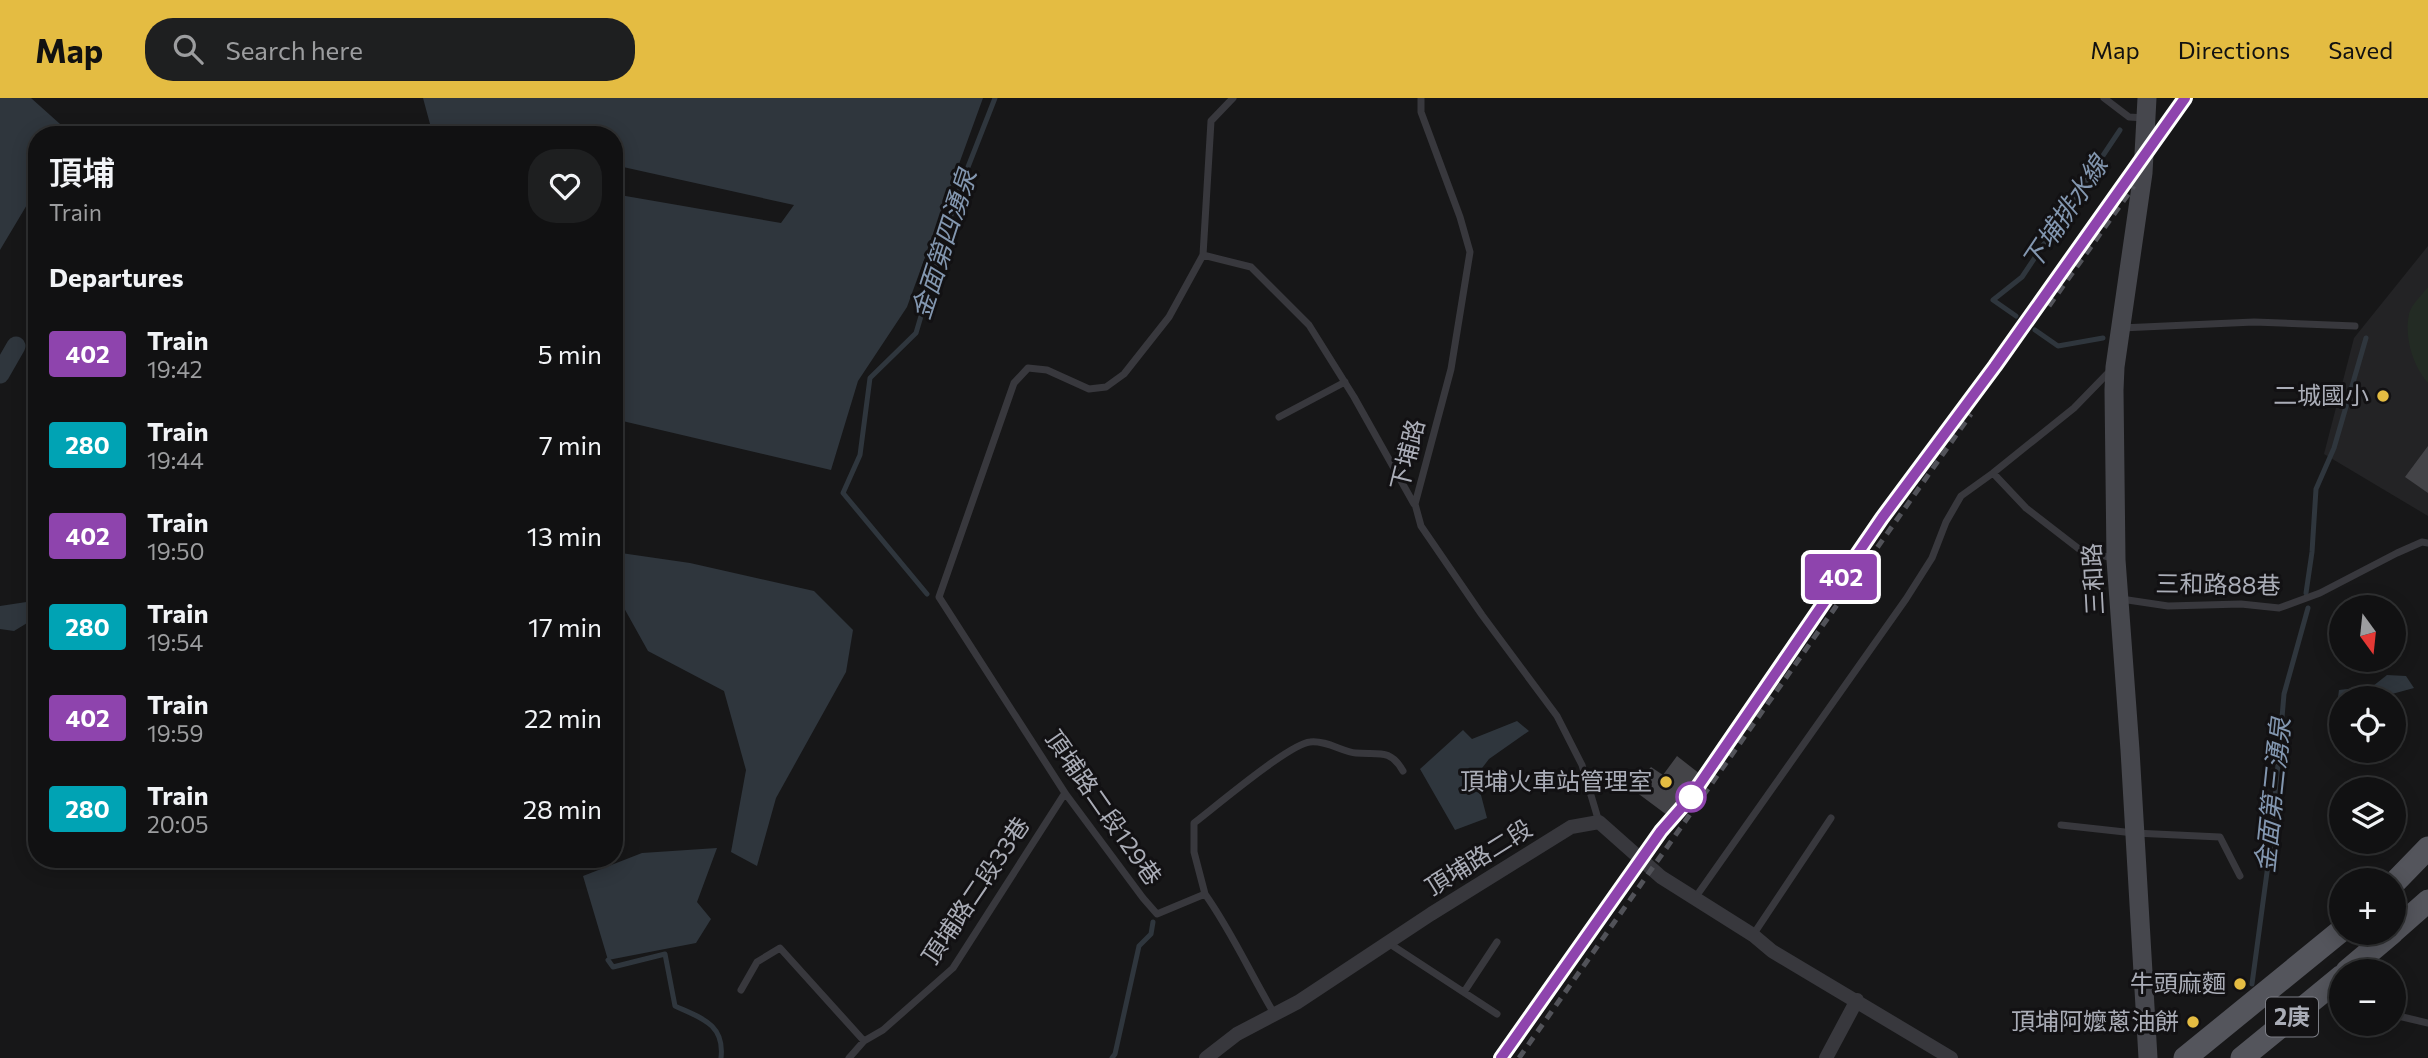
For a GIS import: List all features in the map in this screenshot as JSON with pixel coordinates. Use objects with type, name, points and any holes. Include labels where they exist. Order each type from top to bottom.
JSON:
[{"type":"main road","name":"三和路","points":[[2146,108],[2143,173],[2115,367],[2116,560],[2148,1058]]},
{"type":"main road","points":[[2406,871],[2428,848]]},
{"type":"main road","points":[[2406,920],[2428,901]]},
{"type":"main road","name":"2庚","points":[[2185,1058],[2329,941]]},
{"type":"main road","points":[[2361,959],[2378,945]]},
{"type":"main road","name":"2庚","points":[[2242,1058],[2329,998]]},
{"type":"street","points":[[1599,822],[1647,866],[1694,899],[1753,935],[1772,951],[1951,1058]]},
{"type":"street","name":"頂埔路二段","points":[[1206,1058],[1237,1034],[1275,1016],[1571,827],[1599,822]]},
{"type":"street","points":[[1826,1058],[1857,1000]]},
{"type":"lane","points":[[1233,98],[1211,121],[1203,255],[1251,267],[1309,325],[1415,504]]},
{"type":"lane","name":"下埔路","points":[[1421,98],[1421,112],[1460,217],[1470,252],[1451,369],[1415,504],[1421,526],[1482,615],[1557,716],[1582,765],[1599,822]]},
{"type":"lane","points":[[2104,98],[2129,117],[2146,108]]},
{"type":"lane","name":"頂埔路二段129巷","points":[[1203,255],[1170,317],[1124,374],[1106,387],[1089,389],[1047,370],[1028,368],[1014,383],[939,597],[1065,793],[1157,914],[1205,894]]},
{"type":"lane","points":[[2120,328],[2254,322],[2354,326]]},
{"type":"lane","points":[[1694,899],[1906,600],[1932,558],[1946,523],[1961,496],[2074,408],[2115,367]]},
{"type":"lane","points":[[1279,417],[1345,382]]},
{"type":"lane","points":[[1993,473],[2026,508],[2079,549],[2116,560]]},
{"type":"lane","name":"三和路88巷","points":[[2120,599],[2168,606],[2241,604],[2280,608],[2320,593],[2422,542],[2428,543]]},
{"type":"lane","points":[[1275,1016],[1224,921],[1205,894],[1194,852],[1194,822],[1283,754],[1309,741],[1339,746],[1354,753],[1382,752],[1397,761],[1403,771]]},
{"type":"lane","name":"頂埔路二段33巷","points":[[849,1058],[864,1041],[883,1030],[953,968],[1065,793]]},
{"type":"lane","points":[[1753,935],[1831,818]]},
{"type":"lane","points":[[2061,825],[2134,833],[2220,837],[2240,876]]},
{"type":"lane","points":[[1464,992],[1497,942]]},
{"type":"lane","points":[[1390,944],[1497,1014]]},
{"type":"lane","points":[[741,990],[757,962],[779,948],[864,1041]]},
{"type":"lane","points":[[2406,1018],[2428,1023]]},
{"type":"shaded area","points":[[0,98],[31,98],[62,126],[28,126],[28,203],[0,250]]},
{"type":"shaded area","points":[[423,98],[983,98],[907,307],[858,381],[831,470],[623,421],[623,196],[781,223],[794,205],[623,167],[623,126],[430,124]]},
{"type":"shaded area","name":"二城國小","points":[[2428,246],[2428,516],[2324,454],[2354,338]]},
{"type":"shaded area","points":[[2428,287],[2428,383],[2414,360],[2408,323],[2410,311]]},
{"type":"shaded area","points":[[623,553],[690,563],[814,591],[853,630],[846,672],[776,798],[757,866],[731,852],[746,770],[724,691],[648,651],[623,606]]},
{"type":"shaded area","points":[[28,602],[28,622],[14,631],[0,629],[0,606]]},
{"type":"shaded area","points":[[2387,675],[2406,676],[2414,688],[2406,690],[2406,686],[2373,686]]},
{"type":"shaded area","points":[[1517,721],[1529,731],[1489,759],[1476,776],[1487,818],[1455,830],[1420,769],[1463,730],[1472,739]]},
{"type":"shaded area","points":[[717,848],[697,902],[711,919],[696,943],[608,960],[583,876],[604,868],[623,868],[623,860],[642,853]]},
{"type":"building","points":[[2428,446],[2428,493],[2405,477]]},
{"type":"building","name":"頂埔火車站管理室","points":[[1677,756],[1700,774],[1671,818],[1632,789],[1651,767],[1663,775]]},
{"type":"waterway","name":"金面第四湧泉","points":[[927,594],[843,493],[860,455],[870,378],[916,333],[957,195],[995,98]]},
{"type":"waterway","name":"下埔排水線","points":[[2016,316],[1993,300],[2022,277],[2120,130]]},
{"type":"waterway","name":"下埔排水線","points":[[2035,330],[2058,346],[2103,338]]},
{"type":"waterway","name":"金面第三湧泉","points":[[2306,593],[2316,489],[2334,448],[2366,338]]},
{"type":"waterway","points":[[0,374],[16,346]]},
{"type":"waterway","name":"金面第三湧泉","points":[[2252,984],[2272,835],[2284,694],[2308,608]]},
{"type":"waterway","name":"金面第四湧泉","points":[[1112,1058],[1139,946],[1151,934],[1153,922]]},
{"type":"waterway","points":[[608,960],[613,967],[665,954],[675,1006],[702,1019],[715,1030],[721,1046],[721,1058]]},
{"type":"railway","points":[[1501,1058],[1661,831],[1690,798],[1882,518],[1995,366],[2185,98]]},
{"type":"railway","points":[[2049,306],[2134,186]]},
{"type":"railway","points":[[1519,1058],[1971,414]]},
{"type":"train","name":"402","points":[[1501,1058],[1661,831],[1690,798],[1882,518],[1995,366],[2185,98]]},
{"type":"place","name":"二城國小","points":[[2383,396]]},
{"type":"place","name":"頂埔火車站管理室","points":[[1666,782]]},
{"type":"place","name":"牛頭麻麵","points":[[2240,984]]},
{"type":"place","name":"頂埔阿嬤蔥油餅","points":[[2193,1022]]}]
